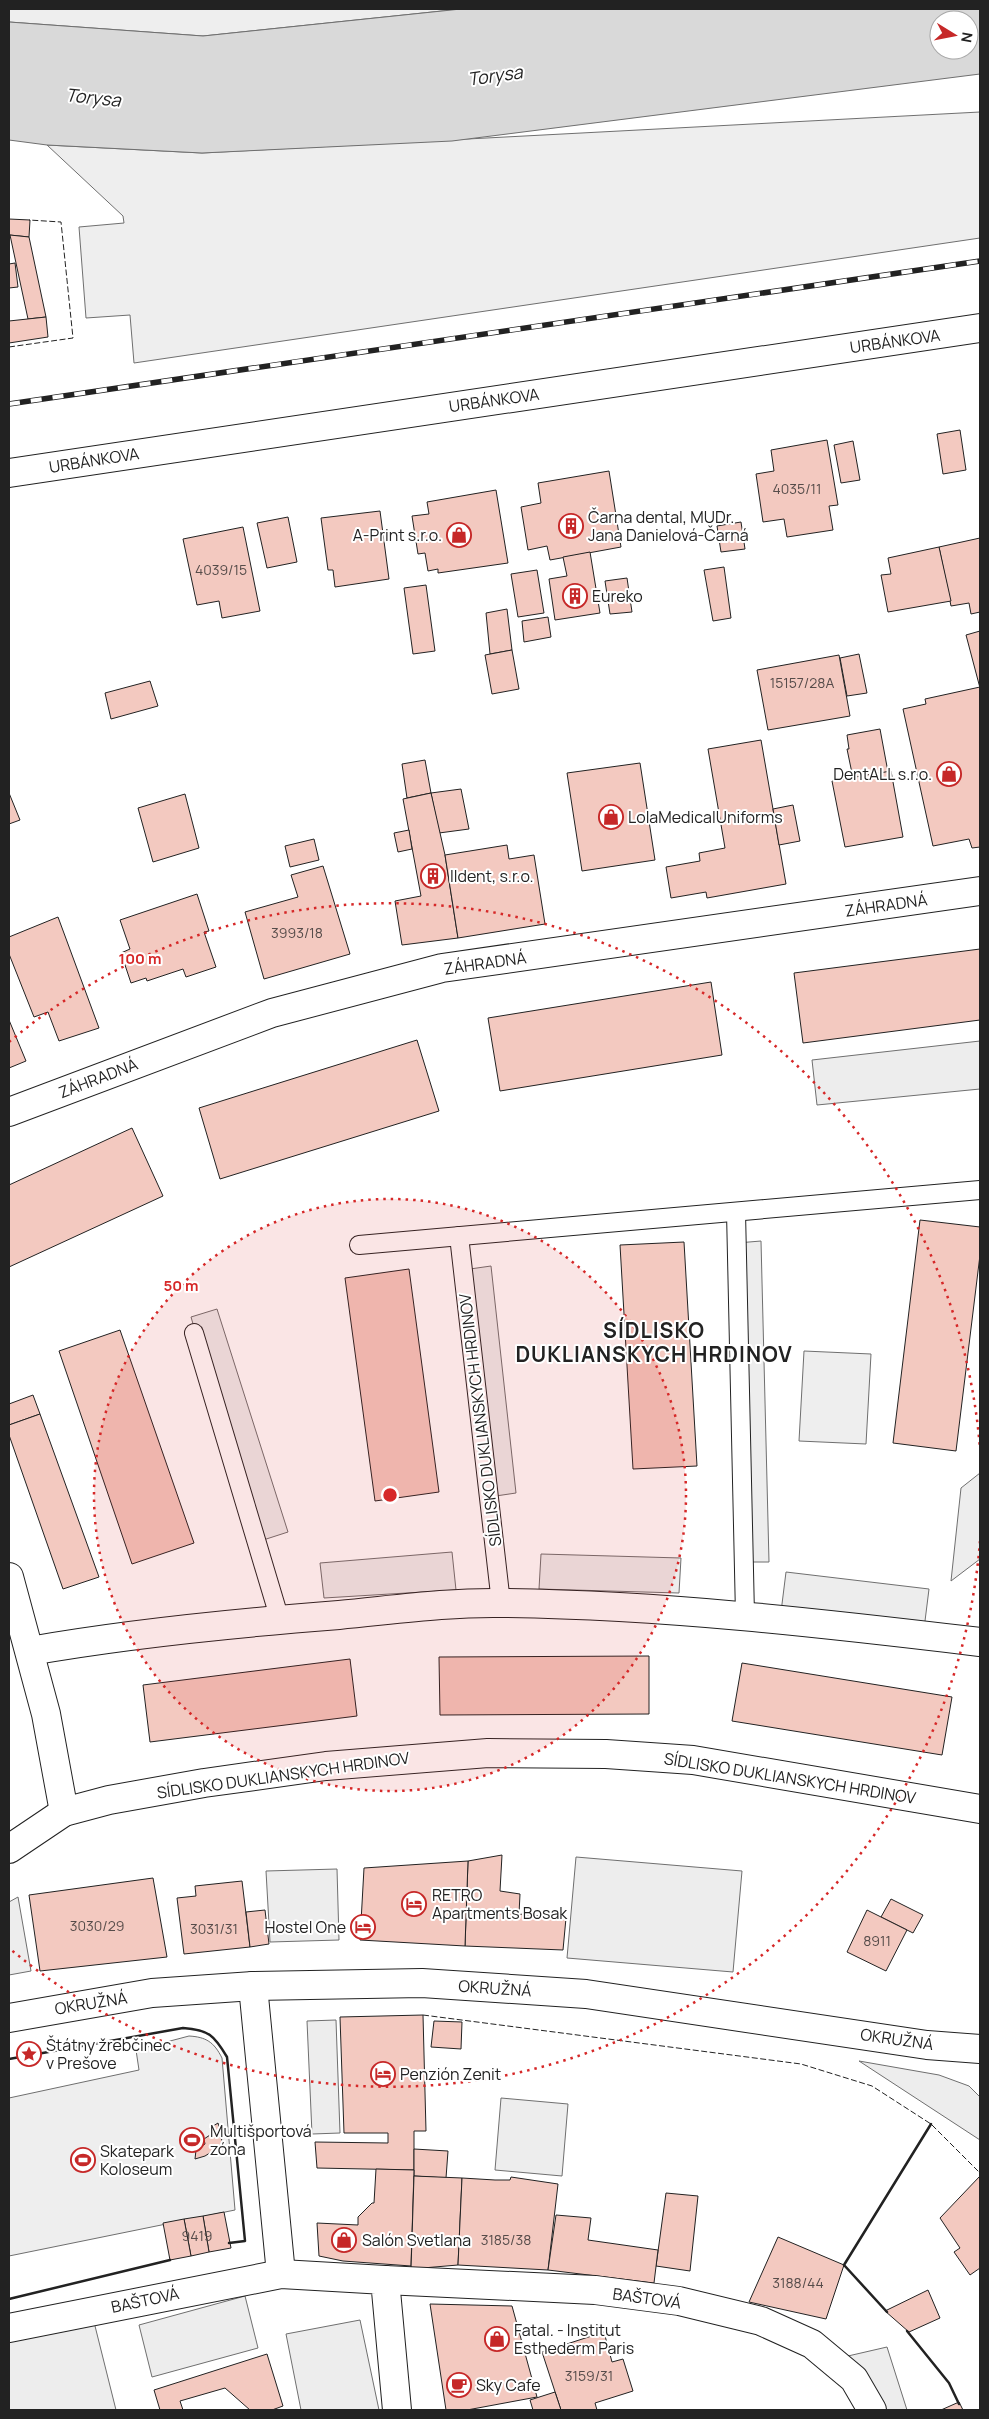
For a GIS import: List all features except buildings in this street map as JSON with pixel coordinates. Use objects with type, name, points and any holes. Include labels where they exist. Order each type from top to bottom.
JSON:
[{"type":"street","name":"URBÁNKOVA","points":[[9,473],[980,328]]},
{"type":"street","name":"ZÁHRADNÁ","points":[[9,1112],[139,1061],[272,1013],[442,968],[980,891]]},
{"type":"street","points":[[9,1577],[46,1714],[64,1812]]},
{"type":"street","points":[[30,1651],[72,1643],[280,1620],[474,1603],[652,1607],[746,1615],[980,1642]]},
{"type":"street","name":"SÍDLISKO DUKLIANSKYCH HRDINOV","points":[[9,1849],[64,1812],[110,1800],[326,1766],[488,1753],[606,1754],[692,1760],[980,1809]]},
{"type":"street","name":"OKRUŽNÁ","points":[[9,2018],[152,1993],[253,1986],[422,1983],[586,1994],[927,2044],[980,2048]]},
{"type":"street","points":[[253,1986],[281,2274]]},
{"type":"street","name":"BAŠTOVÁ","points":[[9,2328],[281,2274],[595,2290],[679,2301],[761,2321],[812,2344],[854,2379],[872,2410]]},
{"type":"street","points":[[385,2280],[396,2410]]},
{"type":"lane","points":[[359,1245],[980,1190]]},
{"type":"lane","points":[[736,1212],[746,1615]]},
{"type":"lane","name":"SÍDLISKO DUKLIANSKYCH HRDINOV","points":[[459,1236],[502,1603]]},
{"type":"lane","points":[[194,1333],[280,1620]]},
{"type":"shaded area","points":[[9,9],[461,9],[203,36],[9,22]]},
{"type":"shaded area","points":[[980,112],[980,238],[134,363],[130,315],[86,318],[79,227],[124,223],[123,216],[47,145],[202,153]]},
{"type":"shaded area","points":[[980,1041],[980,1089],[817,1105],[812,1060]]},
{"type":"shaded area","points":[[761,1241],[769,1562],[744,1562],[737,1243]]},
{"type":"shaded area","points":[[491,1266],[516,1493],[489,1497],[463,1270]]},
{"type":"shaded area","points":[[217,1309],[288,1532],[257,1542],[191,1317]]},
{"type":"shaded area","points":[[804,1351],[871,1354],[866,1444],[799,1441]]},
{"type":"shaded area","points":[[980,1473],[980,1559],[951,1581],[961,1488]]},
{"type":"shaded area","points":[[452,1552],[456,1590],[324,1598],[320,1563]]},
{"type":"shaded area","points":[[541,1554],[681,1558],[679,1593],[539,1589]]},
{"type":"shaded area","points":[[786,1572],[929,1589],[924,1629],[781,1612]]},
{"type":"shaded area","points":[[576,1857],[742,1871],[733,1972],[567,1958]]},
{"type":"shaded area","points":[[337,1869],[339,1940],[270,1942],[266,1871]]},
{"type":"shaded area","points":[[18,1897],[31,1971],[9,1975],[9,1902]]},
{"type":"shaded area","points":[[336,2020],[340,2133],[312,2134],[307,2021]]},
{"type":"shaded area","name":"Skatepark Koloseum","points":[[189,2036],[209,2041],[222,2058],[235,2210],[9,2256],[9,2098],[139,2070],[136,2050]]},
{"type":"shaded area","points":[[859,2061],[939,2075],[969,2086],[980,2097],[980,2140]]},
{"type":"shaded area","points":[[501,2098],[568,2104],[562,2176],[495,2170]]},
{"type":"shaded area","points":[[245,2296],[258,2348],[152,2377],[139,2325]]},
{"type":"shaded area","points":[[360,2320],[379,2410],[301,2410],[286,2334]]},
{"type":"shaded area","points":[[94,2322],[116,2410],[9,2410],[9,2340]]},
{"type":"shaded area","points":[[887,2347],[907,2410],[872,2410],[854,2379],[848,2356]]},
{"type":"water","name":"Torysa","points":[[461,9],[980,9],[980,74],[452,141],[202,153],[47,145],[9,140],[9,22],[203,36]]},
{"type":"railway","points":[[9,404],[980,261]]},
{"type":"fence","points":[[9,347],[73,338],[61,222],[29,220]]},
{"type":"fence","points":[[423,2015],[801,2064],[872,2086],[931,2124],[980,2173]]},
{"type":"wall","points":[[9,2059],[183,2028],[199,2030],[210,2035],[227,2057],[245,2241],[229,2243]]},
{"type":"wall","points":[[887,2312],[844,2265],[931,2124]]},
{"type":"wall","points":[[9,2299],[170,2260]]},
{"type":"wall","points":[[907,2331],[949,2383],[959,2404]]},
{"type":"place","name":"Čarna dental, MUDr. Jana Danielová-Čarná","points":[[571,526]]},
{"type":"place","name":"A-Print s.r.o.","points":[[459,535]]},
{"type":"place","name":"Eureko","points":[[575,596]]},
{"type":"place","name":"DentALL s.r.o.","points":[[949,774]]},
{"type":"place","name":"LolaMedicalUniforms","points":[[611,817]]},
{"type":"place","name":"Ildent, s.r.o.","points":[[433,876]]},
{"type":"place","name":"RETRO Apartments Bosak","points":[[414,1904]]},
{"type":"place","name":"Hostel One","points":[[363,1927]]},
{"type":"place","name":"Štátny žrebčinec v Prešove","points":[[29,2054]]},
{"type":"place","name":"Penzión Zenit","points":[[383,2074]]},
{"type":"place","name":"Multišportová zóna","points":[[192,2140]]},
{"type":"place","name":"Skatepark Koloseum","points":[[83,2160]]},
{"type":"place","name":"Salón Svetlana","points":[[344,2240]]},
{"type":"place","name":"Fatal. - Institut Esthederm Paris","points":[[497,2339]]},
{"type":"place","name":"Sky Cafe","points":[[459,2385]]},
{"type":"district","name":"SÍDLISKO DUKLIANSKYCH HRDINOV","points":[[654,1343]]}]
